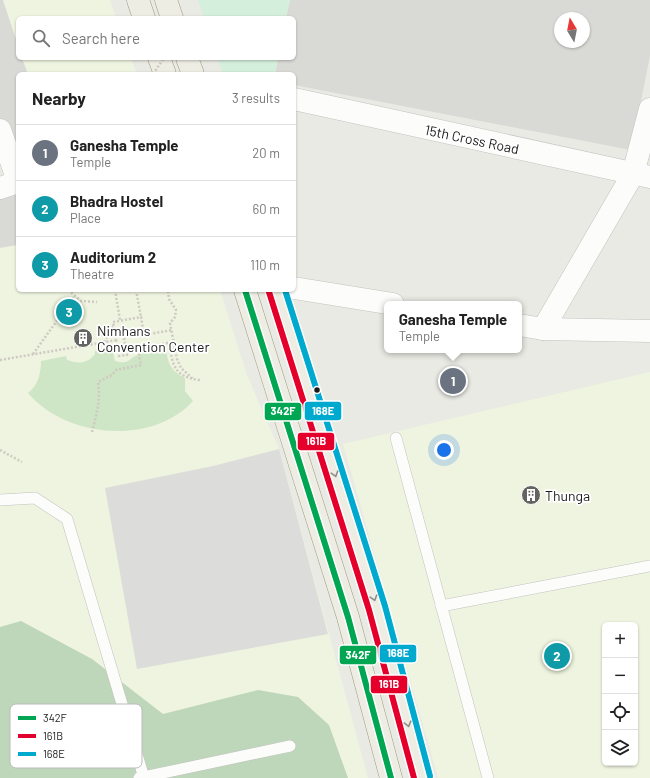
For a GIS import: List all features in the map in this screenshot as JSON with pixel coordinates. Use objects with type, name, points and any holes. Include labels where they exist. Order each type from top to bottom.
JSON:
[{"type":"main road","points":[[138,0],[143,16]]},
{"type":"main road","points":[[166,0],[171,16]]},
{"type":"main road","points":[[160,60],[164,72]]},
{"type":"main road","points":[[188,60],[192,72]]},
{"type":"main road","points":[[246,292],[348,617],[391,778]]},
{"type":"main road","points":[[278,292],[377,608],[422,778]]},
{"type":"street","name":"15th Cross Road","points":[[296,99],[641,176]]},
{"type":"street","points":[[543,329],[641,176],[650,110]]},
{"type":"street","points":[[0,130],[16,176]]},
{"type":"street","points":[[0,188],[16,183]]},
{"type":"street","points":[[296,288],[384,303]]},
{"type":"street","points":[[522,326],[543,329],[650,331]]},
{"type":"lane","points":[[396,438],[488,778]]},
{"type":"lane","points":[[0,500],[34,498],[67,519],[121,704]]},
{"type":"lane","points":[[441,606],[650,566]]},
{"type":"lane","points":[[140,768],[143,778],[290,746]]},
{"type":"path","points":[[154,72],[163,60]]},
{"type":"path","points":[[70,292],[74,297],[89,303],[97,302]]},
{"type":"path","points":[[115,292],[120,320]]},
{"type":"path","points":[[136,292],[144,335],[172,330]]},
{"type":"path","points":[[168,292],[169,299],[176,310],[175,317],[170,323],[179,364],[193,379]]},
{"type":"path","points":[[33,354],[74,297]]},
{"type":"path","points":[[104,342],[114,325],[113,322],[141,317]]},
{"type":"path","points":[[114,325],[119,356],[127,355],[124,338]]},
{"type":"path","points":[[0,360],[116,340]]},
{"type":"path","points":[[92,432],[98,409],[100,392],[98,382],[112,375],[116,370],[141,365],[138,348],[174,342]]},
{"type":"path","points":[[169,343],[173,361],[177,370],[188,380],[200,380]]},
{"type":"path","points":[[0,450],[22,462]]},
{"type":"shaded area","points":[[0,0],[3,0],[16,39],[16,60],[23,60],[27,72],[16,72],[16,165],[0,119]]},
{"type":"shaded area","points":[[3,0],[110,0],[115,16],[16,16],[16,39]]},
{"type":"shaded area","points":[[198,0],[290,0],[286,16],[203,16]]},
{"type":"shaded area","points":[[290,0],[650,0],[650,56],[631,150],[296,85],[296,72],[275,72],[278,60],[296,60],[296,16],[286,16]]},
{"type":"shaded area","points":[[23,60],[132,60],[136,72],[27,72]]},
{"type":"shaded area","points":[[219,60],[278,60],[275,72],[222,72]]},
{"type":"shaded area","points":[[16,189],[16,245],[0,248],[0,192]]},
{"type":"shaded area","points":[[16,245],[16,292],[221,292],[247,375],[279,449],[368,778],[0,778],[0,248]]},
{"type":"shaded area","points":[[650,372],[650,778],[438,778],[343,444]]},
{"type":"shaded area","points":[[279,449],[328,634],[137,669],[105,488],[213,466]]},
{"type":"shaded area","points":[[21,621],[92,659],[163,714],[258,690],[298,697],[329,725],[348,778],[0,778],[0,627]]},
{"type":"green space","points":[[112,348],[115,361],[120,362],[127,362],[135,356],[141,354],[166,350],[171,367],[185,378],[185,391],[193,401],[176,415],[155,425],[133,430],[109,431],[86,427],[64,420],[44,408],[28,393],[37,383],[41,361],[66,356],[67,360],[82,362],[89,360],[95,354],[95,351]]},
{"type":"transit line","name":"342F","points":[[246,292],[348,617],[391,778]]},
{"type":"transit line","name":"161B","points":[[269,292],[369,610],[414,778]]},
{"type":"transit line","name":"168E","points":[[286,292],[385,606],[430,776]]},
{"type":"place","name":"Auditorium 2","points":[[69,312]]},
{"type":"place","name":"Nimhans Convention Center","points":[[83,338]]},
{"type":"place","name":"Ganesha Temple","points":[[453,381]]},
{"type":"place","name":"Thunga","points":[[531,495]]},
{"type":"place","name":"Bhadra Hostel","points":[[557,656]]}]
